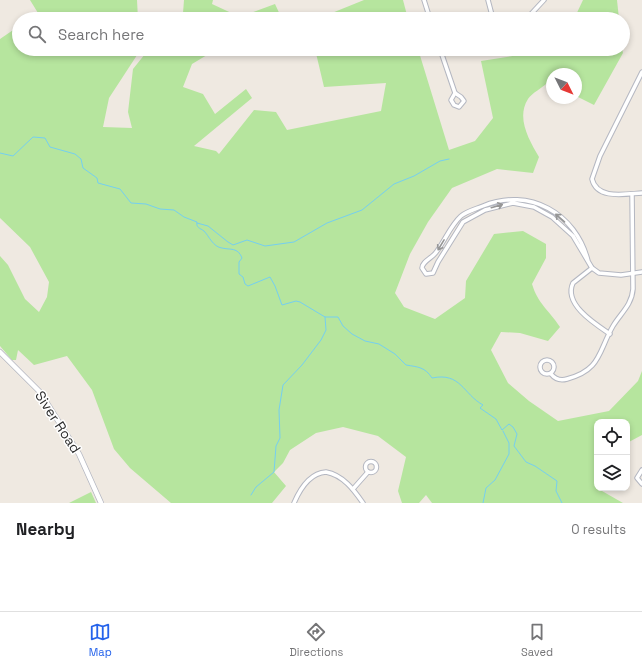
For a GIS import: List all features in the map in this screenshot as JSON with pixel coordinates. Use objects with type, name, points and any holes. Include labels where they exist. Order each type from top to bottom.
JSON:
[{"type":"street","points":[[424,0],[428,12]]},
{"type":"street","points":[[488,0],[491,12]]},
{"type":"street","points":[[533,12],[544,0]]},
{"type":"street","points":[[442,56],[455,93]]},
{"type":"street","points":[[642,72],[600,156],[592,179],[595,186],[602,192],[632,194],[642,193]]},
{"type":"street","points":[[551,374],[554,368],[552,362],[547,359],[543,360],[540,363],[541,370],[558,379],[564,380],[587,371],[601,355],[610,334],[632,299],[634,274],[632,194]]},
{"type":"street","points":[[588,261],[580,238],[572,228],[548,208],[530,200],[508,198],[484,205],[462,216],[450,230],[434,256],[422,264],[422,268],[426,274],[431,274],[434,271],[455,233],[467,218],[485,210],[507,204],[528,205],[547,214],[569,232],[592,268],[599,273],[607,275],[634,274],[642,272]]},
{"type":"street","points":[[528,205],[530,200]]},
{"type":"street","points":[[484,205],[485,210]]},
{"type":"street","points":[[569,232],[572,228]]},
{"type":"street","points":[[450,230],[455,233]]},
{"type":"street","points":[[592,268],[573,283],[571,292],[583,314],[610,334]]},
{"type":"street","name":"Siver Road","points":[[0,352],[40,392],[79,454],[101,503]]},
{"type":"street","points":[[642,470],[637,478],[642,484]]},
{"type":"street","points":[[294,503],[309,480],[321,472],[336,475],[353,489],[364,503]]},
{"type":"street","points":[[353,489],[368,472]]},
{"type":"green space","points":[[30,0],[137,0],[138,12],[37,12]]},
{"type":"green space","points":[[184,0],[213,0],[212,4],[229,12],[183,12]]},
{"type":"green space","points":[[364,0],[403,0],[406,12],[334,12]]},
{"type":"green space","points":[[583,0],[617,0],[618,12],[577,12]]},
{"type":"green space","points":[[275,4],[279,12],[253,12]]},
{"type":"green space","points":[[12,31],[12,56],[136,56],[109,98],[103,127],[132,128],[128,112],[133,69],[143,56],[205,56],[192,64],[183,87],[203,94],[215,114],[246,89],[252,98],[194,146],[216,151],[219,154],[254,110],[276,112],[287,130],[381,111],[386,83],[324,87],[317,56],[420,56],[449,150],[475,141],[493,118],[481,61],[512,56],[621,56],[594,105],[582,99],[582,68],[546,68],[546,84],[528,99],[523,114],[525,129],[539,157],[533,173],[497,169],[452,188],[428,222],[410,254],[395,293],[404,307],[435,319],[465,298],[466,281],[494,234],[523,231],[546,244],[546,258],[532,284],[537,297],[560,327],[548,341],[520,333],[501,332],[491,350],[508,383],[529,401],[558,421],[609,411],[638,381],[642,371],[642,435],[630,441],[630,419],[594,419],[594,491],[602,491],[623,503],[432,503],[426,495],[419,503],[402,503],[398,491],[406,457],[378,436],[343,427],[316,433],[290,450],[283,463],[274,472],[286,486],[272,503],[171,503],[130,468],[114,449],[92,390],[67,356],[34,365],[18,350],[16,360],[12,360],[0,346],[0,256],[8,265],[25,299],[39,312],[47,297],[49,282],[30,247],[0,218],[0,39]]},
{"type":"green space","points":[[91,492],[96,503],[69,503]]},
{"type":"waterway","points":[[0,153],[13,156],[33,137],[45,138],[50,147],[75,154],[81,159],[83,168],[97,178],[98,183],[120,189],[131,203],[146,204],[160,209],[174,210],[184,217],[197,222],[198,227],[204,231],[216,246],[234,250],[240,254],[242,258],[239,262],[239,274],[243,277],[245,284],[248,286],[270,277],[282,305],[296,301],[325,317],[338,317],[343,326],[352,334],[365,341],[379,344],[395,354],[406,365],[418,367],[427,372],[432,378],[442,377],[456,381],[483,405],[480,408],[496,419],[502,430],[509,424],[513,427],[517,434],[514,446],[526,462],[535,466],[557,481],[556,491],[562,503]]},
{"type":"waterway","points":[[197,223],[208,226],[233,245],[247,240],[265,246],[294,242],[327,223],[362,210],[394,184],[414,176],[440,161],[449,159]]},
{"type":"waterway","points":[[251,495],[256,487],[274,472],[276,446],[280,438],[279,410],[283,385],[302,365],[321,340],[326,330],[325,317]]},
{"type":"waterway","points":[[483,503],[486,488],[495,480],[509,454],[509,443],[503,431]]}]
